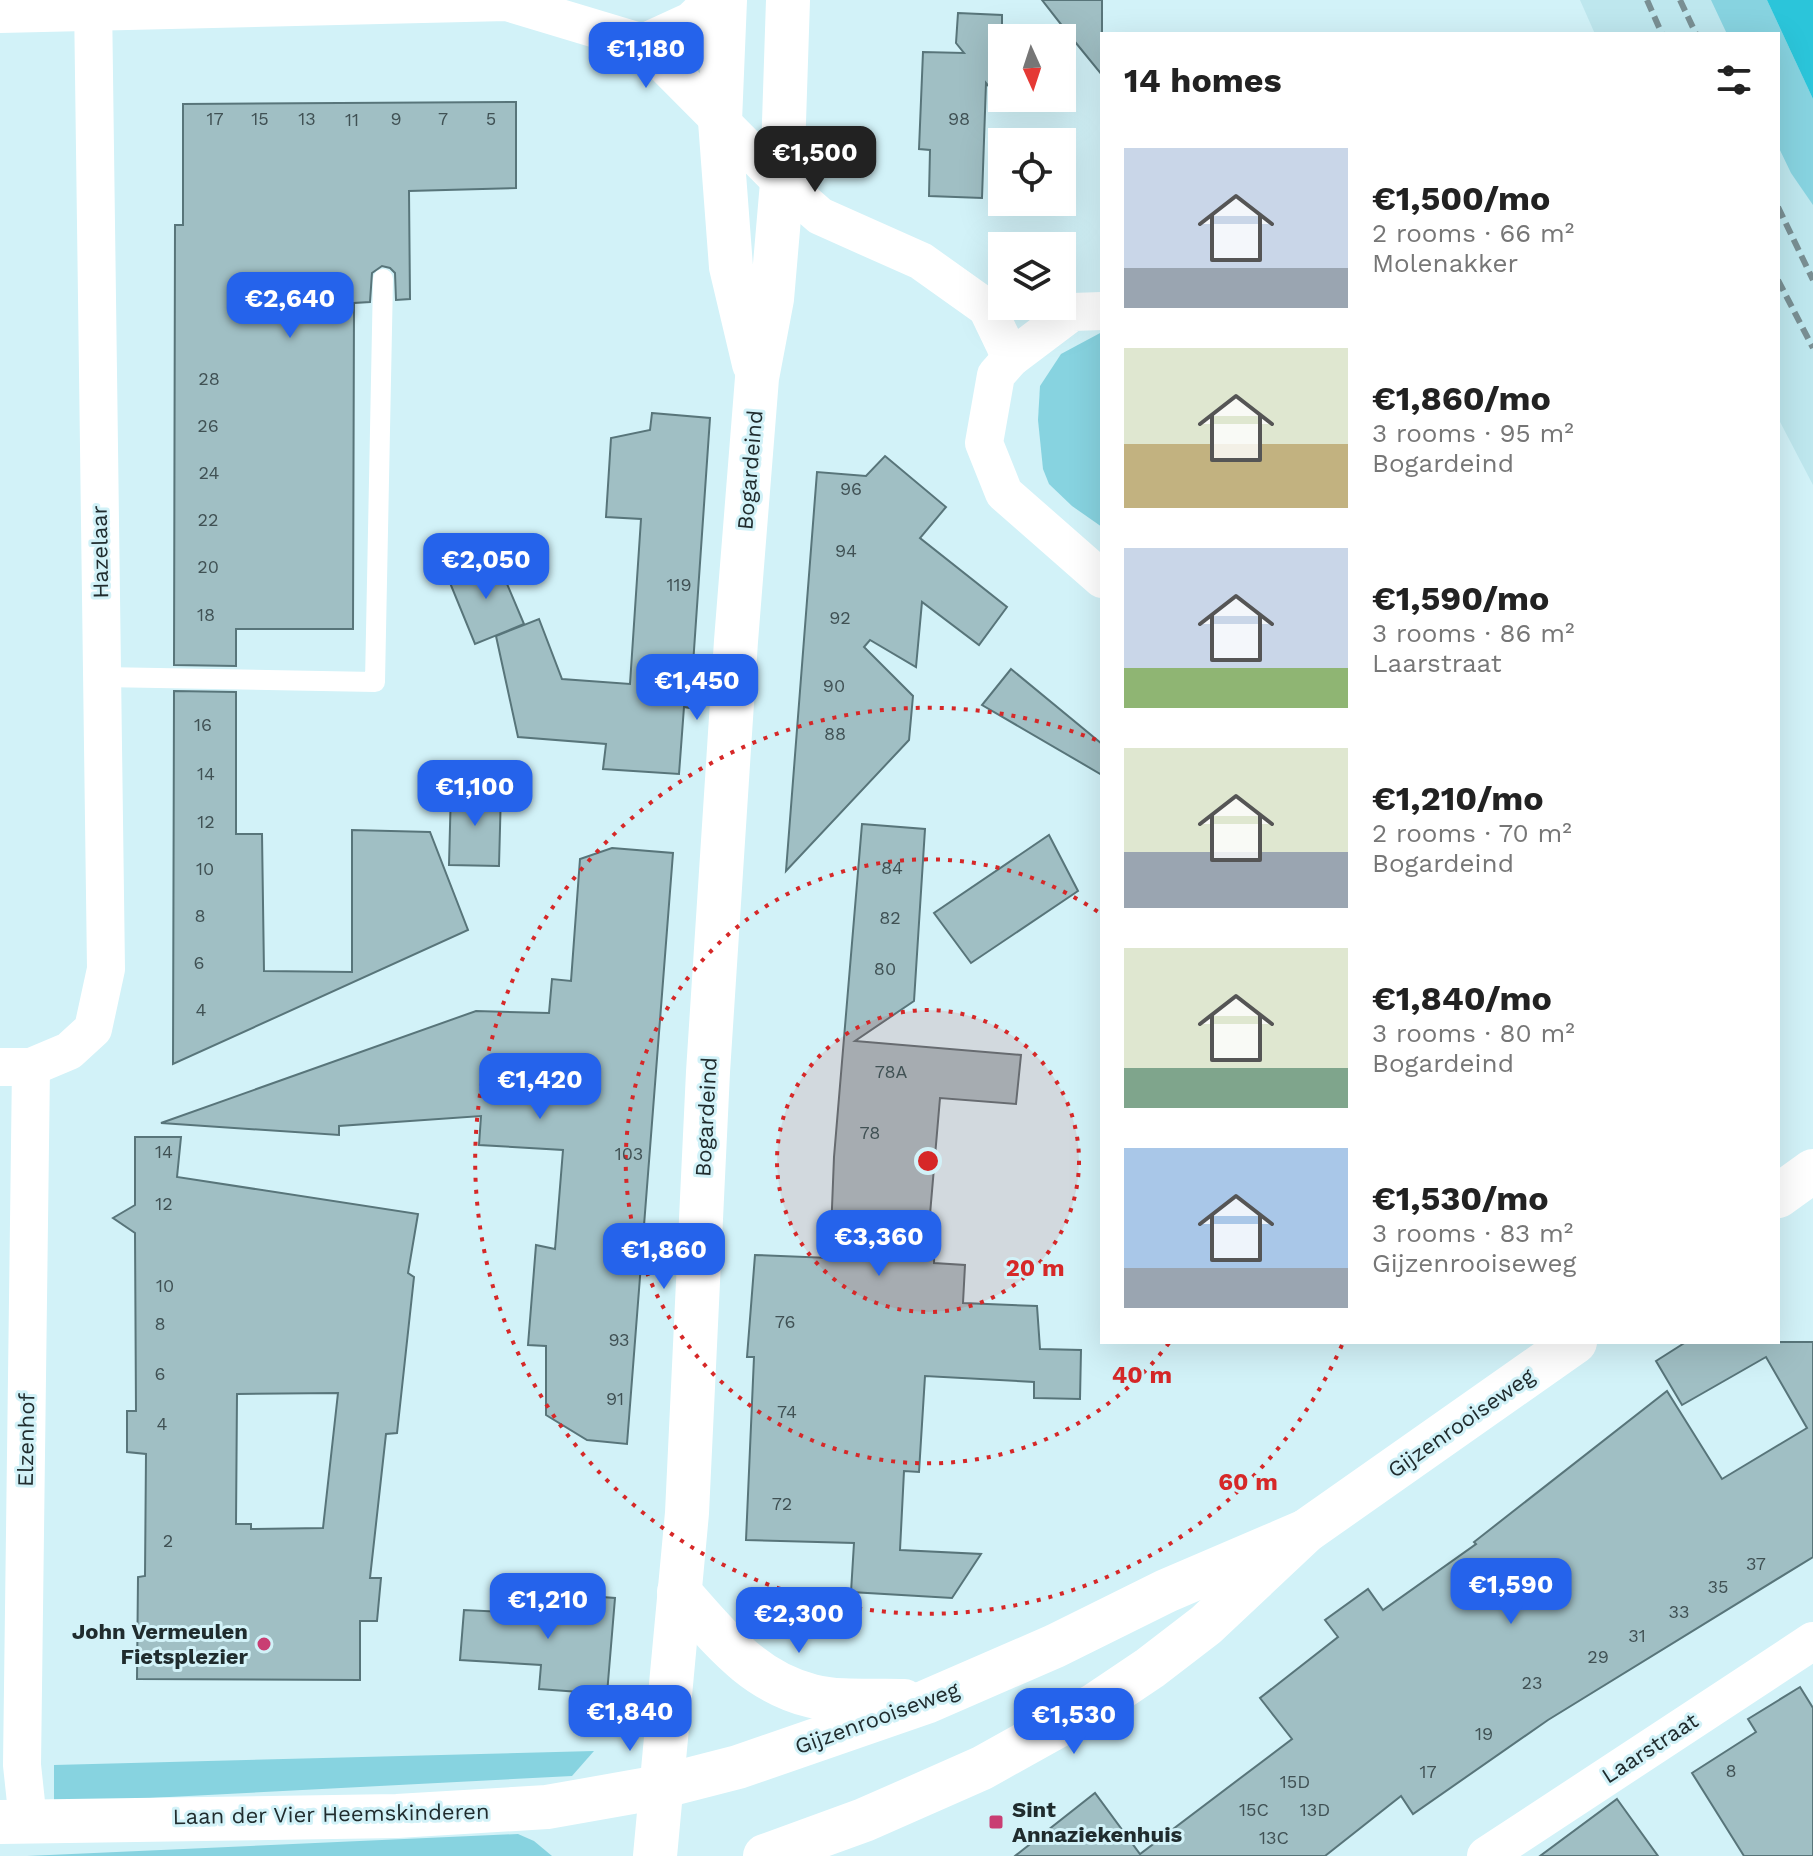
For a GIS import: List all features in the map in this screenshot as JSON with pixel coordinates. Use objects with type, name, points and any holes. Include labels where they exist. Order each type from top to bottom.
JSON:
[{"type":"main road","name":"Bogardeind","points":[[725,0],[720,121],[731,267],[757,378]]},
{"type":"main road","name":"Bogardeind","points":[[655,1856],[687,1513],[708,1072],[735,657],[757,378],[772,299],[782,183],[788,0]]},
{"type":"main road","points":[[1780,1195],[1813,1171]]},
{"type":"main road","name":"Gijzenrooiseweg","points":[[765,1856],[864,1820],[982,1768],[1095,1705],[1206,1625],[1306,1531],[1572,1344]]},
{"type":"main road","name":"Gijzenrooiseweg","points":[[660,1787],[738,1767],[926,1702],[1055,1646],[1166,1591],[1306,1531]]},
{"type":"main road","points":[[679,1592],[743,1663],[770,1680],[815,1697],[926,1702]]},
{"type":"main road","name":"Laan der Vier Heemskinderen","points":[[14,1822],[397,1816],[547,1807],[660,1787]]},
{"type":"street","points":[[643,43],[691,21],[713,0]]},
{"type":"street","points":[[0,14],[93,7],[507,2],[643,43],[782,183],[820,216],[921,261],[987,308],[1011,358]]},
{"type":"street","name":"Hazelaar","points":[[16,1067],[69,1051],[93,1029],[106,969],[93,7]]},
{"type":"street","points":[[1100,311],[1072,312],[1011,358],[996,375],[984,443],[1004,493],[1100,577]]},
{"type":"street","name":"Elzenhof","points":[[14,1822],[22,1765],[12,1652],[16,1067]]},
{"type":"street","name":"Laarstraat","points":[[1486,1856],[1813,1641]]},
{"type":"lane","points":[[102,677],[375,682],[383,279]]},
{"type":"shaded area","points":[[1580,0],[1813,0],[1813,485],[1780,422],[1780,32],[1594,32]]},
{"type":"shaded area","points":[[1711,0],[1767,0],[1813,99],[1813,205],[1780,150],[1780,32],[1726,32]]},
{"type":"shaded area","points":[[1767,0],[1813,0],[1813,99]]},
{"type":"shaded area","points":[[1100,333],[1100,526],[1072,506],[1049,484],[1043,469],[1038,420],[1040,386],[1061,354]]},
{"type":"shaded area","points":[[594,1751],[572,1776],[54,1803],[54,1765]]},
{"type":"shaded area","points":[[518,1834],[534,1841],[552,1856],[27,1856]]},
{"type":"building","points":[[1042,0],[1102,0],[1100,73],[1076,43],[1076,24],[1061,24]]},
{"type":"building","points":[[958,13],[1002,15],[1002,24],[988,24],[982,198],[929,196],[930,150],[919,149],[923,52],[964,53],[956,43]]},
{"type":"building","points":[[516,102],[516,188],[409,191],[410,299],[396,300],[395,273],[382,266],[372,273],[370,302],[354,303],[353,629],[236,629],[236,666],[174,665],[175,225],[183,225],[183,104]]},
{"type":"building","points":[[652,413],[710,418],[690,708],[684,707],[679,774],[603,769],[606,744],[518,737],[496,636],[539,619],[562,679],[630,684],[641,519],[606,517],[611,438],[650,430]]},
{"type":"building","points":[[885,456],[946,507],[920,538],[1007,607],[979,645],[922,602],[916,667],[870,640],[864,647],[913,696],[909,740],[786,871],[817,472],[866,476]]},
{"type":"building","points":[[496,558],[524,624],[475,644],[448,578]]},
{"type":"building","points":[[1011,669],[1100,742],[1100,774],[982,705]]},
{"type":"building","points":[[174,691],[236,692],[236,834],[262,834],[264,971],[352,972],[352,830],[430,832],[468,930],[173,1064]]},
{"type":"building","points":[[451,789],[501,791],[499,866],[449,865]]},
{"type":"building","points":[[862,824],[925,829],[914,1001],[855,1041],[1021,1055],[1016,1104],[940,1098],[929,1226],[935,1226],[934,1263],[965,1265],[963,1303],[1037,1306],[1040,1349],[1081,1350],[1080,1399],[1034,1398],[1034,1382],[925,1376],[919,1472],[904,1471],[900,1550],[981,1554],[952,1598],[851,1592],[854,1543],[746,1540],[754,1357],[747,1357],[755,1255],[830,1258],[834,1157]]},
{"type":"building","points":[[1049,835],[1078,891],[971,963],[934,913]]},
{"type":"building","points":[[612,848],[673,853],[627,1444],[587,1440],[546,1415],[546,1346],[528,1345],[536,1245],[555,1249],[563,1150],[479,1145],[481,1116],[339,1126],[339,1135],[161,1123],[476,1011],[549,1013],[552,979],[571,981],[580,859]]},
{"type":"building","points":[[135,1137],[181,1137],[177,1177],[418,1214],[408,1273],[414,1277],[397,1433],[386,1434],[370,1578],[381,1578],[377,1621],[360,1621],[360,1680],[137,1679],[138,1577],[145,1576],[146,1454],[127,1452],[127,1411],[136,1411],[135,1233],[113,1218],[135,1205]],"holes":[[[338,1393],[323,1528],[251,1529],[251,1524],[236,1524],[237,1394]]]},
{"type":"building","points":[[1813,1342],[1813,1557],[1548,1720],[1413,1814],[1401,1796],[1325,1856],[1015,1856],[1095,1793],[1140,1854],[1292,1739],[1260,1698],[1338,1637],[1325,1620],[1368,1589],[1383,1610],[1476,1544],[1474,1542],[1667,1391],[1722,1479],[1807,1428],[1766,1357],[1682,1405],[1656,1361],[1683,1344]]},
{"type":"building","points":[[547,1593],[615,1598],[607,1694],[539,1689],[541,1665],[460,1660],[464,1610],[545,1614]]},
{"type":"building","points":[[1800,1687],[1813,1708],[1813,1856],[1744,1856],[1692,1773],[1756,1732],[1748,1719]]},
{"type":"building","points":[[1617,1799],[1658,1856],[1540,1856]]},
{"type":"railway","points":[[1647,0],[1661,32]]},
{"type":"railway","points":[[1680,0],[1695,32]]},
{"type":"railway","points":[[1780,211],[1813,280]]},
{"type":"railway","points":[[1780,284],[1813,348]]},
{"type":"place","name":"John Vermeulen Fietsplezier","points":[[264,1644]]},
{"type":"place","name":"Sint Annaziekenhuis","points":[[996,1822]]}]
